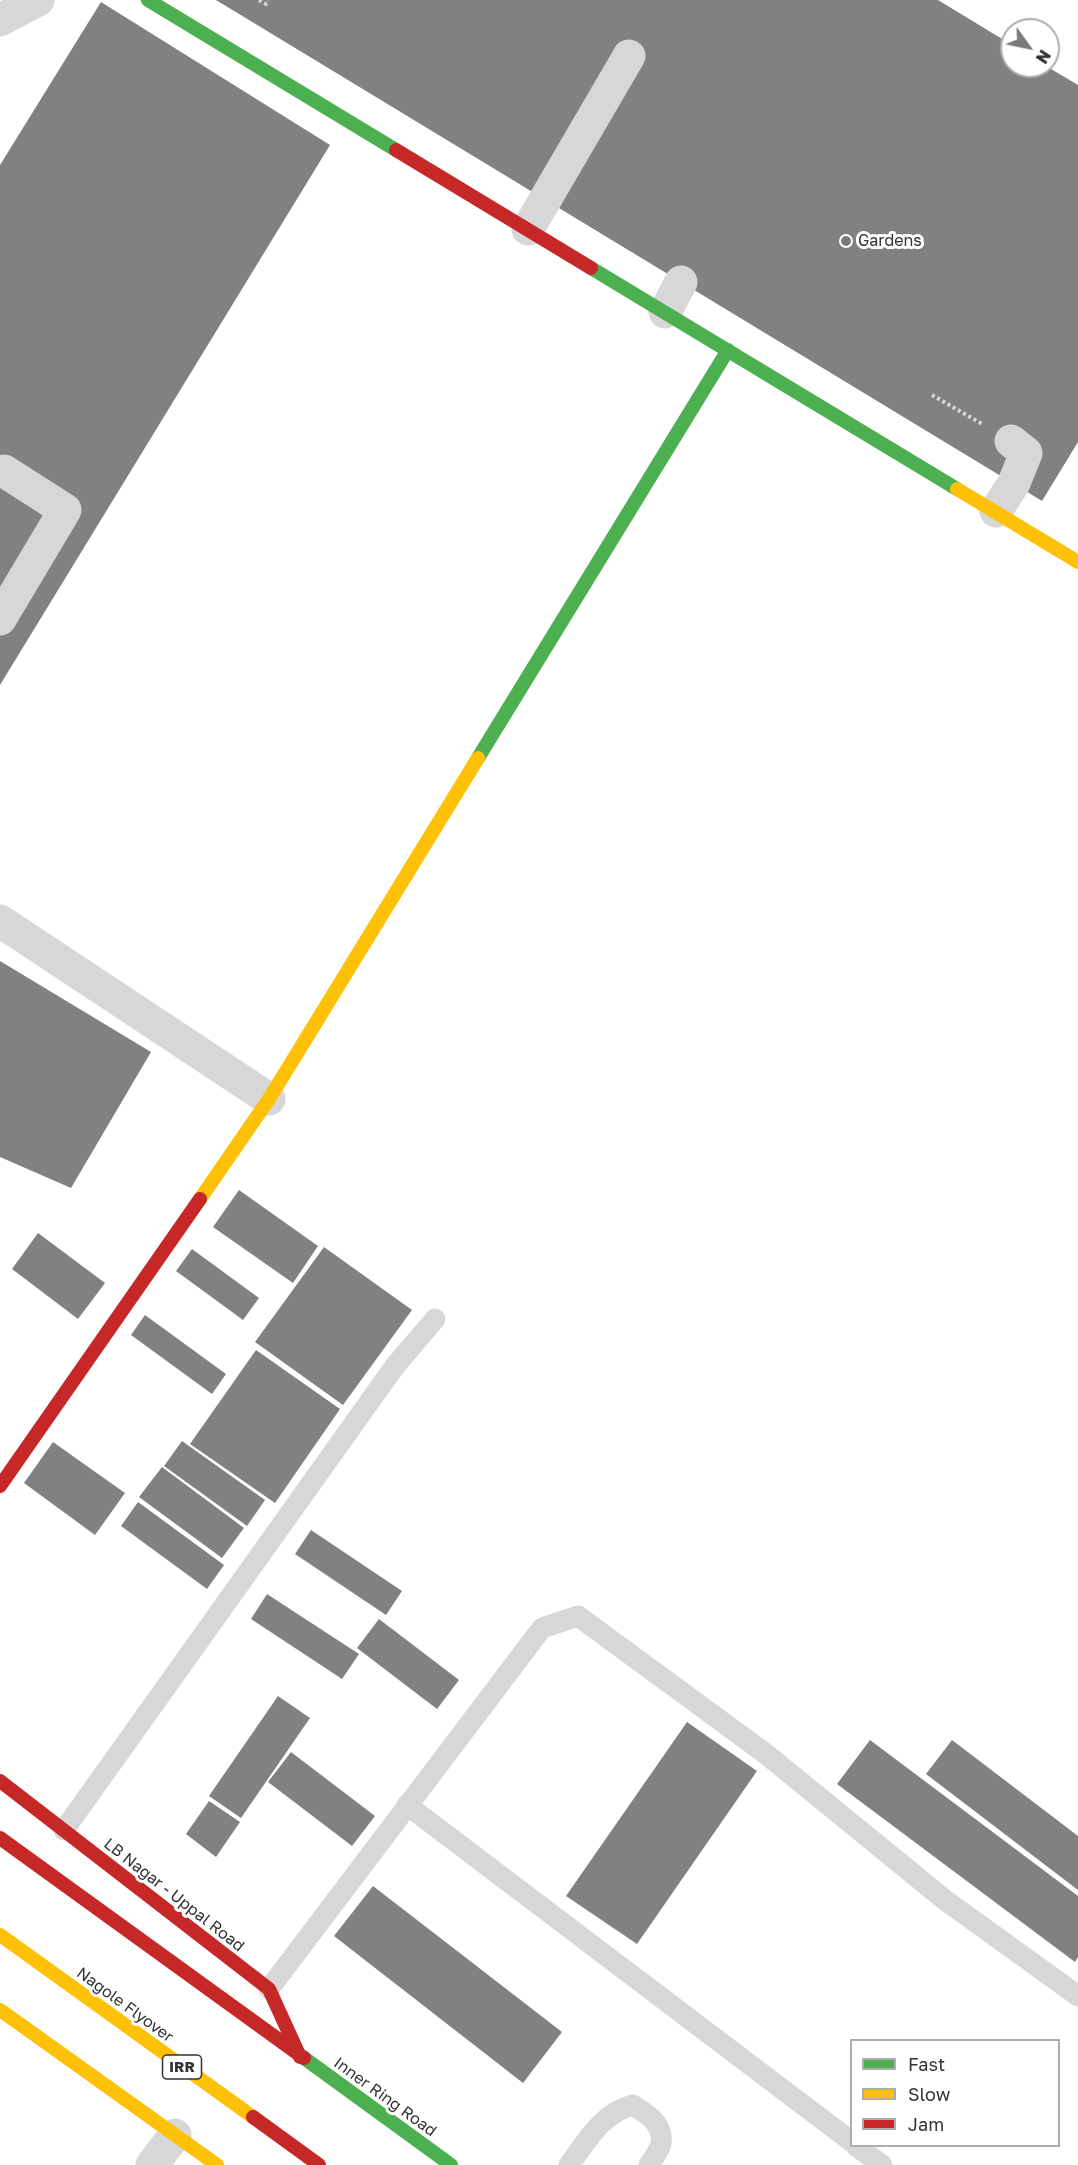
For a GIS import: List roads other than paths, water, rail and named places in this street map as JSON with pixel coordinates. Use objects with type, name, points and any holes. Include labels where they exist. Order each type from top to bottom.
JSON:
[{"type":"main road","points":[[148,0],[1078,562]]},
{"type":"main road","points":[[0,1486],[269,1099],[728,350]]},
{"type":"main road","name":"LB Nagar - Uppal Road","points":[[0,1781],[269,1989],[300,2057]]},
{"type":"main road","points":[[0,1838],[300,2057]]},
{"type":"main road","name":"Nagole Flyover","points":[[0,1935],[319,2165]]},
{"type":"main road","points":[[0,2010],[217,2165]]},
{"type":"main road","name":"Inner Ring Road","points":[[300,2057],[451,2165]]},
{"type":"street","points":[[0,20],[38,0]]},
{"type":"street","points":[[528,229],[629,56]]},
{"type":"street","points":[[665,312],[681,282]]},
{"type":"street","points":[[996,511],[1014,483],[1026,453],[1011,441]]},
{"type":"street","points":[[0,619],[65,510],[4,471]]},
{"type":"street","points":[[0,921],[269,1099]]},
{"type":"street","points":[[152,2165],[175,2135]]},
{"type":"lane","points":[[64,1830],[395,1366],[435,1319]]},
{"type":"lane","points":[[269,1989],[542,1628],[578,1616],[766,1754],[945,1900],[1078,1996]]},
{"type":"lane","points":[[407,1805],[850,2140]]},
{"type":"lane","points":[[569,2165],[609,2115],[621,2108],[633,2106],[653,2119],[659,2131],[661,2143],[649,2165]]},
{"type":"lane","points":[[859,2147],[882,2165]]},
{"type":"place","name":"Gardens","points":[[846,241]]}]
